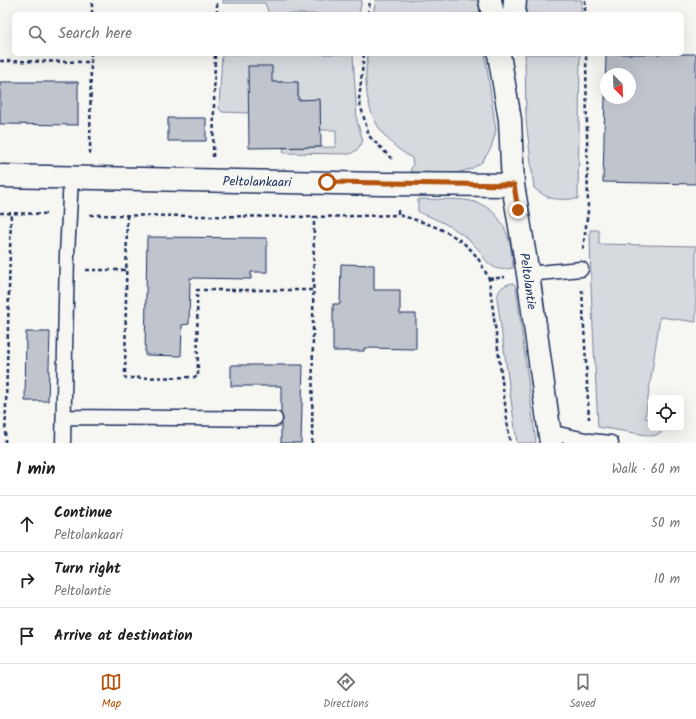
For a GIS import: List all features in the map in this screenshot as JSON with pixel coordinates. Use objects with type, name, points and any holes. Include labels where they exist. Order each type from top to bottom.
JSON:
[{"type":"street","points":[[490,0],[493,12]]},
{"type":"street","points":[[514,12],[515,0]]},
{"type":"street","name":"Peltolantie","points":[[499,56],[510,120],[514,185],[528,274],[550,437]]},
{"type":"street","name":"Peltolantie","points":[[510,120],[513,56]]},
{"type":"street","name":"Peltolankaari","points":[[0,176],[514,185]]},
{"type":"lane","points":[[63,443],[67,270],[71,177]]},
{"type":"lane","points":[[528,274],[580,269]]},
{"type":"lane","points":[[64,417],[275,419]]},
{"type":"lane","points":[[550,437],[612,443]]},
{"type":"path","points":[[92,0],[92,12]]},
{"type":"path","points":[[217,0],[217,12]]},
{"type":"path","points":[[368,12],[370,0]]},
{"type":"path","points":[[585,0],[585,12]]},
{"type":"path","points":[[90,160],[91,56]]},
{"type":"path","points":[[212,163],[215,56]]},
{"type":"path","points":[[364,56],[360,100],[369,136],[397,163],[399,184],[398,215]]},
{"type":"path","points":[[0,61],[91,62]]},
{"type":"path","points":[[0,213],[314,217],[398,215],[423,221],[442,230],[471,250],[489,279],[510,443]]},
{"type":"path","points":[[5,443],[10,213]]},
{"type":"path","points":[[127,215],[124,378],[198,377],[197,290],[313,290]]},
{"type":"path","points":[[312,443],[314,217]]},
{"type":"path","points":[[67,270],[126,270]]},
{"type":"shaded area","points":[[223,0],[362,0],[359,12],[268,12],[265,3],[223,3]]},
{"type":"shaded area","points":[[376,0],[478,0],[480,12],[373,12]]},
{"type":"shaded area","points":[[525,0],[582,0],[581,12],[525,12]]},
{"type":"shaded area","points":[[222,56],[353,56],[357,121],[363,141],[357,150],[350,154],[284,153],[283,148],[336,147],[336,130],[320,130],[320,100],[298,100],[298,82],[272,82],[249,113],[222,112],[219,108]]},
{"type":"shaded area","points":[[368,56],[485,56],[496,131],[491,148],[482,162],[471,169],[456,173],[411,172],[411,168],[413,166],[412,158],[392,144],[373,117],[367,94],[366,72]]},
{"type":"shaded area","points":[[525,56],[580,56],[578,199],[550,198],[534,188],[526,120]]},
{"type":"shaded area","points":[[418,199],[471,201],[491,210],[504,226],[508,236],[511,246],[513,268],[495,268],[485,260],[478,249],[464,236],[443,223],[420,213],[418,211]]},
{"type":"shaded area","points":[[590,230],[599,230],[599,244],[696,246],[696,322],[660,317],[645,418],[648,418],[648,431],[661,431],[661,433],[653,436],[598,427],[591,288]]},
{"type":"shaded area","points":[[513,283],[516,286],[536,443],[517,443],[497,298],[502,288]]},
{"type":"building","points":[[684,54],[696,54],[696,184],[603,182],[605,104],[636,104],[636,68],[606,68],[606,56],[684,56]]},
{"type":"building","points":[[248,66],[272,66],[272,82],[298,82],[298,100],[320,99],[321,147],[249,148]]},
{"type":"building","points":[[0,82],[78,82],[78,125],[0,124]]},
{"type":"building","points":[[168,118],[206,118],[206,141],[168,141]]},
{"type":"building","points":[[147,237],[267,238],[267,272],[251,272],[251,279],[190,278],[189,324],[182,325],[181,356],[145,355]]},
{"type":"building","points":[[341,264],[374,265],[374,290],[400,290],[400,314],[416,314],[416,349],[364,348],[364,351],[333,351],[333,304],[340,304]]},
{"type":"building","points":[[26,332],[50,332],[48,401],[25,401]]},
{"type":"building","points":[[231,365],[303,365],[301,443],[281,443],[281,425],[283,419],[281,413],[281,386],[231,386]]},
{"type":"route","points":[[327,182],[514,185],[518,210]]}]
